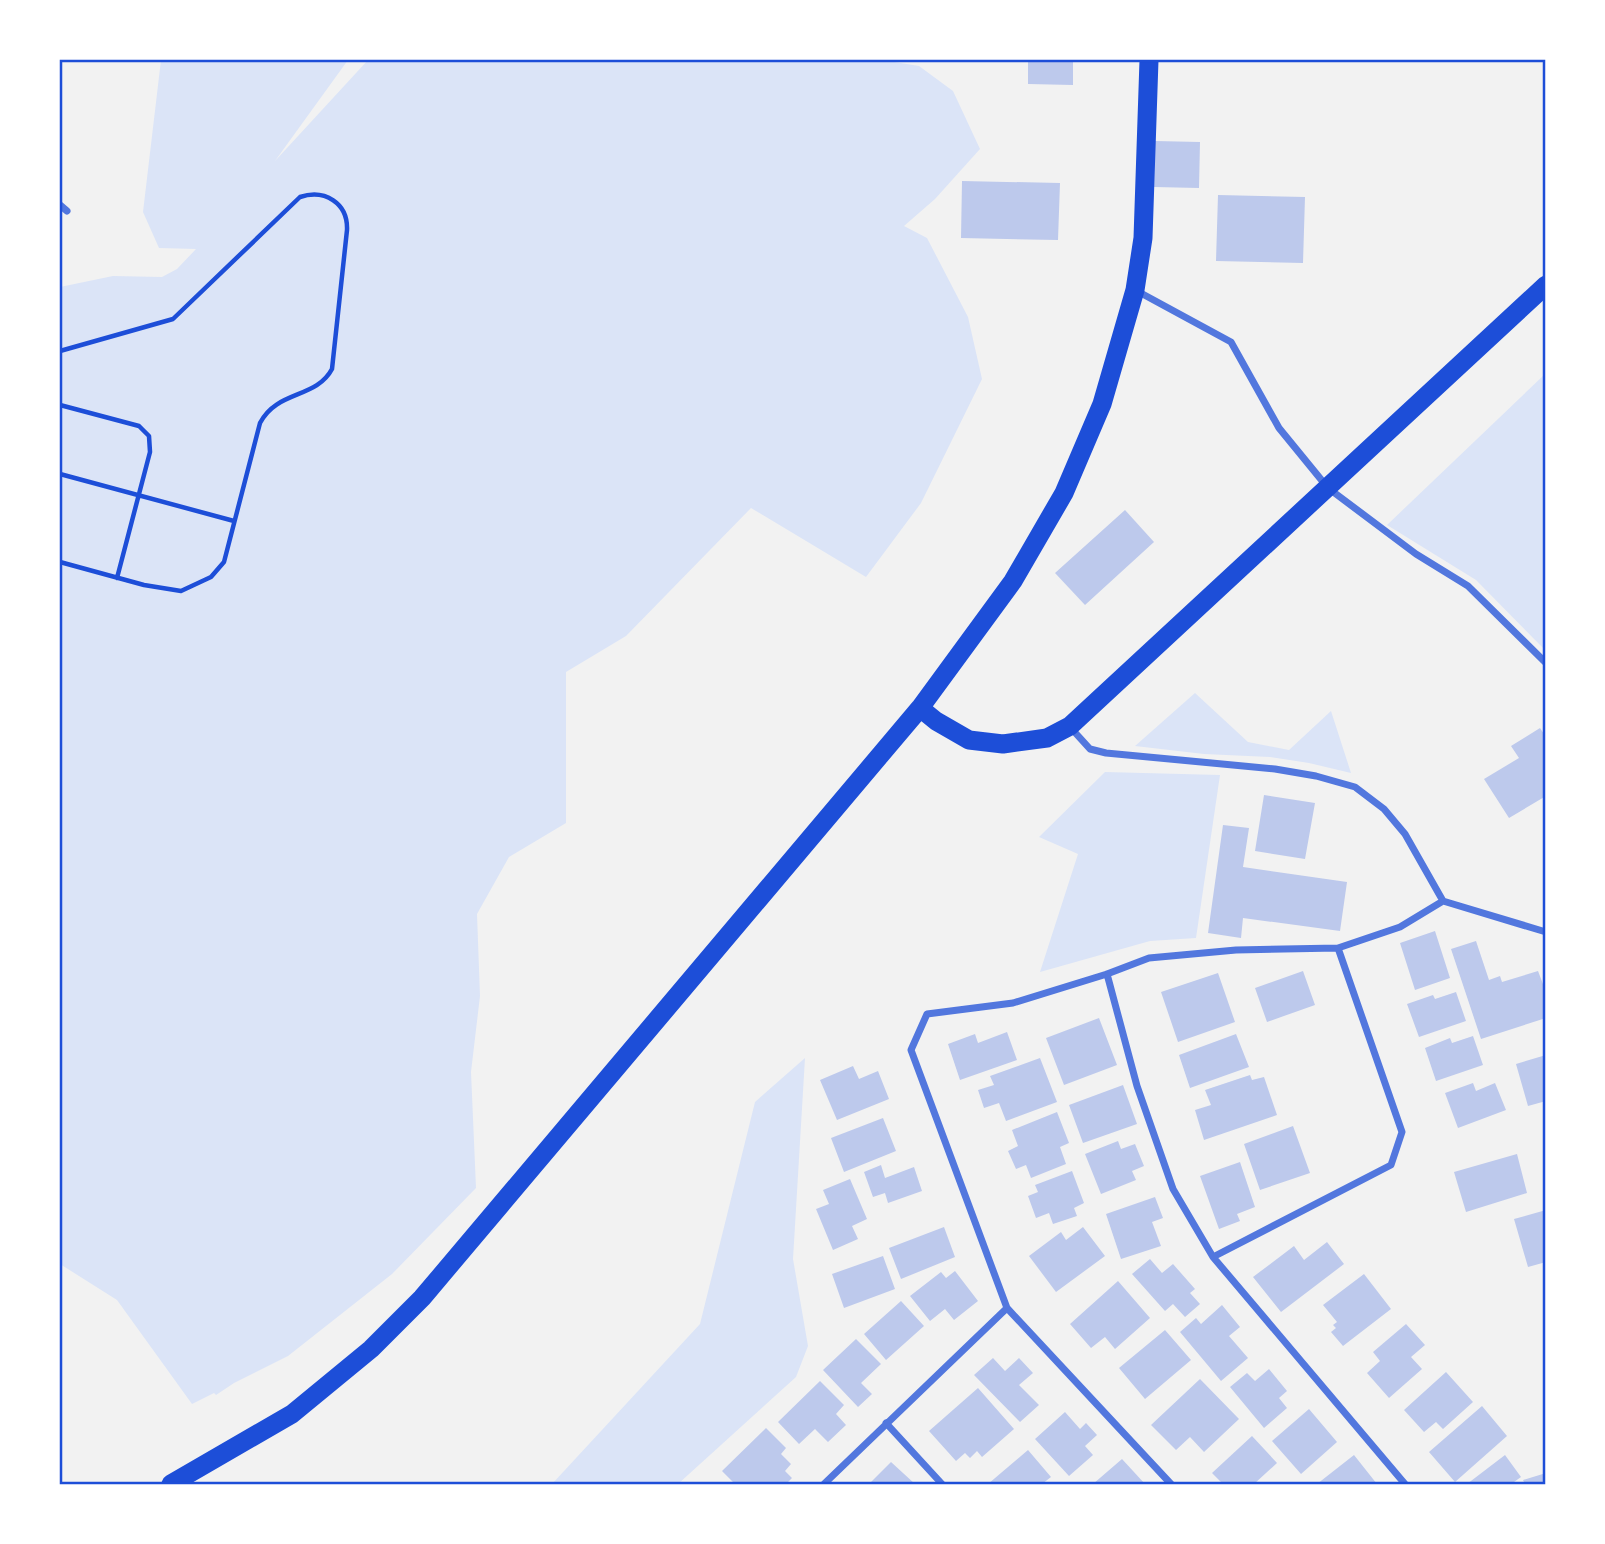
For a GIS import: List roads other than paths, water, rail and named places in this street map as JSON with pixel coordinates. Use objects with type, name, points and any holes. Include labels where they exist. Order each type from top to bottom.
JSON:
[{"type":"highway","points":[[171,1485],[292,1413],[371,1349],[422,1298],[920,708],[1013,581],[1064,493],[1102,404],[1135,290],[1143,238],[1149,60]]},
{"type":"highway","points":[[920,708],[936,721],[969,740],[1003,744],[1047,738],[1070,726],[1545,285]]},
{"type":"street","points":[[60,205],[67,211]]},
{"type":"street","points":[[1135,290],[1231,342],[1279,428],[1328,488],[1416,554],[1468,586],[1545,663]]},
{"type":"street","points":[[1070,726],[1090,748],[1105,753],[1275,769],[1316,776],[1355,788],[1384,809],[1405,834],[1443,901],[1545,932]]},
{"type":"street","points":[[1171,1485],[1007,1308],[911,1049],[927,1014],[1013,1003],[1149,958],[1236,950],[1338,948],[1400,927],[1443,901]]},
{"type":"street","points":[[1213,1257],[1391,1164],[1402,1132],[1338,948]]},
{"type":"street","points":[[1107,974],[1138,1086],[1173,1189],[1213,1257],[1405,1485]]},
{"type":"street","points":[[824,1485],[1007,1308]]},
{"type":"street","points":[[886,1423],[942,1485]]}]
